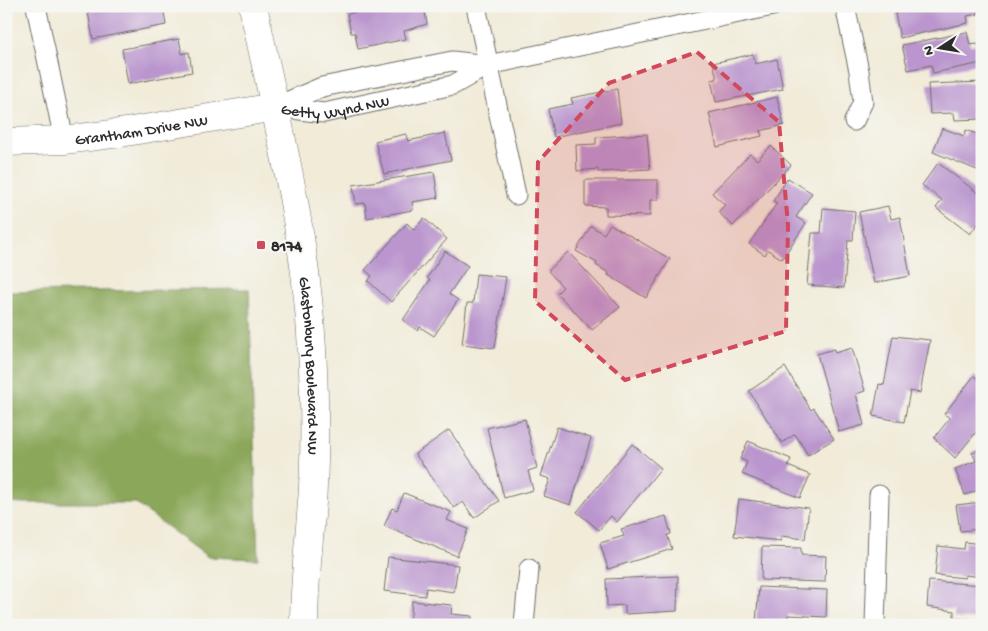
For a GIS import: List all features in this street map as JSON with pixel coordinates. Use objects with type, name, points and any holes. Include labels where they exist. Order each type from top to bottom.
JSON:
[{"type":"street","points":[[36,6],[64,140]]},
{"type":"street","name":"Glastonbury Boulevard NW","points":[[253,6],[294,203],[306,280],[312,348],[314,453],[311,515],[304,580],[295,625]]},
{"type":"street","points":[[476,6],[516,195]]},
{"type":"street","name":"Getty Wynd NW","points":[[275,106],[322,87],[452,62],[488,65],[773,6]]},
{"type":"street","points":[[845,6],[859,72],[863,102],[854,121]]},
{"type":"street","name":"Getty Wynd NW","points":[[275,106],[324,113],[453,86],[488,65]]},
{"type":"street","name":"Grantham Drive NW","points":[[6,142],[64,140],[275,106]]},
{"type":"street","points":[[875,625],[879,495]]},
{"type":"street","points":[[524,625],[529,569]]},
{"type":"street","name":"Glastonbury Boulevard NW","points":[[304,580],[304,625]]},
{"type":"highlighted area","points":[[697,52],[779,122],[788,225],[786,331],[625,380],[535,301],[538,162],[609,83]]},
{"type":"green space","points":[[249,289],[258,559],[208,557],[135,503],[6,503],[6,292]]},
{"type":"building","points":[[117,6],[163,6],[166,25],[93,39],[88,12]]},
{"type":"building","points":[[382,6],[424,6],[427,24],[404,31],[406,39],[358,49],[355,33],[351,33],[347,14]]},
{"type":"building","points":[[926,6],[976,6],[978,14],[967,16],[968,23],[900,38],[895,13]]},
{"type":"building","points":[[967,32],[970,45],[978,44],[982,63],[933,73],[931,65],[908,70],[902,45]]},
{"type":"building","points":[[179,39],[182,54],[189,52],[192,72],[128,84],[122,49]]},
{"type":"building","points":[[753,54],[755,64],[777,59],[783,89],[716,102],[711,80],[717,79],[713,63]]},
{"type":"building","points":[[982,82],[982,119],[955,120],[954,113],[930,114],[928,84]]},
{"type":"building","points":[[617,89],[621,123],[554,137],[548,109],[573,104],[571,98]]},
{"type":"building","points":[[777,97],[784,125],[760,131],[762,136],[717,147],[709,113]]},
{"type":"building","points":[[942,128],[964,136],[966,130],[982,136],[982,172],[933,152]]},
{"type":"building","points":[[445,133],[451,160],[384,174],[375,141],[406,134],[408,141]]},
{"type":"building","points":[[647,134],[650,169],[598,172],[598,169],[577,171],[576,145],[596,144],[596,137]]},
{"type":"building","points":[[771,146],[791,165],[733,226],[718,212],[725,205],[712,193],[750,154],[757,160]]},
{"type":"building","points":[[938,163],[982,196],[982,223],[980,221],[970,234],[936,208],[942,200],[922,185]]},
{"type":"building","points":[[434,172],[438,198],[412,202],[413,210],[367,218],[365,203],[356,204],[353,185]]},
{"type":"building","points":[[788,178],[812,193],[796,217],[806,223],[782,259],[768,250],[765,255],[749,244],[777,203],[773,201]]},
{"type":"building","points":[[585,180],[658,180],[658,200],[650,200],[650,216],[606,215],[606,207],[585,206]]},
{"type":"building","points":[[888,206],[891,219],[900,217],[910,276],[874,283],[859,212]]},
{"type":"building","points":[[823,208],[855,211],[853,240],[848,240],[844,288],[807,285],[812,233],[821,233]]},
{"type":"building","points":[[424,218],[447,239],[391,302],[368,281],[372,276],[365,270],[407,223],[414,230]]},
{"type":"building","points":[[610,224],[670,259],[646,298],[608,275],[609,273],[596,265],[597,263],[576,251],[591,226],[604,234]]},
{"type":"building","points":[[445,251],[468,266],[449,294],[458,300],[434,336],[420,327],[418,331],[403,320],[430,280],[427,278]]},
{"type":"building","points":[[568,252],[620,307],[592,330],[557,293],[563,287],[548,271]]},
{"type":"building","points":[[476,274],[506,277],[495,348],[462,344],[467,303],[473,303]]},
{"type":"building","points":[[893,336],[930,340],[920,393],[910,391],[904,422],[873,416],[879,384],[884,385]]},
{"type":"building","points":[[852,348],[865,391],[856,394],[864,425],[839,432],[817,354],[834,349],[835,353]]},
{"type":"building","points":[[785,367],[811,410],[814,408],[834,439],[808,455],[795,434],[782,443],[749,391]]},
{"type":"building","points":[[974,376],[982,382],[982,425],[955,458],[934,438],[950,418],[944,414]]},
{"type":"building","points":[[525,419],[537,468],[528,471],[533,490],[504,498],[487,428]]},
{"type":"building","points":[[557,427],[591,438],[571,505],[544,496],[550,479],[541,476]]},
{"type":"building","points":[[449,430],[499,501],[474,518],[463,502],[454,508],[415,454]]},
{"type":"building","points":[[748,441],[791,459],[788,466],[810,475],[800,498],[742,474],[747,462],[740,459]]},
{"type":"building","points":[[632,444],[661,468],[617,522],[611,516],[599,530],[577,512]]},
{"type":"building","points":[[982,449],[982,489],[965,495],[955,469],[976,461],[972,452]]},
{"type":"building","points":[[404,493],[451,512],[447,520],[468,529],[457,556],[384,526],[392,508],[397,510]]},
{"type":"building","points":[[739,499],[809,508],[805,539],[781,536],[781,541],[734,536]]},
{"type":"building","points":[[982,502],[982,529],[960,531],[956,505]]},
{"type":"building","points":[[666,516],[671,534],[667,535],[672,549],[608,569],[600,543],[624,536],[621,529]]},
{"type":"building","points":[[965,542],[982,544],[982,577],[965,575],[965,578],[935,575],[938,546],[964,549]]},
{"type":"building","points":[[762,547],[801,548],[801,555],[826,556],[825,582],[761,580]]},
{"type":"building","points":[[388,557],[458,565],[454,592],[426,588],[425,596],[384,591]]},
{"type":"building","points":[[678,576],[677,611],[625,614],[625,605],[607,606],[606,579]]},
{"type":"building","points":[[929,581],[982,585],[982,620],[954,618],[954,611],[927,607]]},
{"type":"building","points":[[759,587],[827,590],[826,617],[788,615],[788,623],[756,622]]},
{"type":"building","points":[[412,601],[452,605],[451,614],[472,616],[471,625],[410,625]]},
{"type":"place","name":"8174","points":[[261,245]]}]
